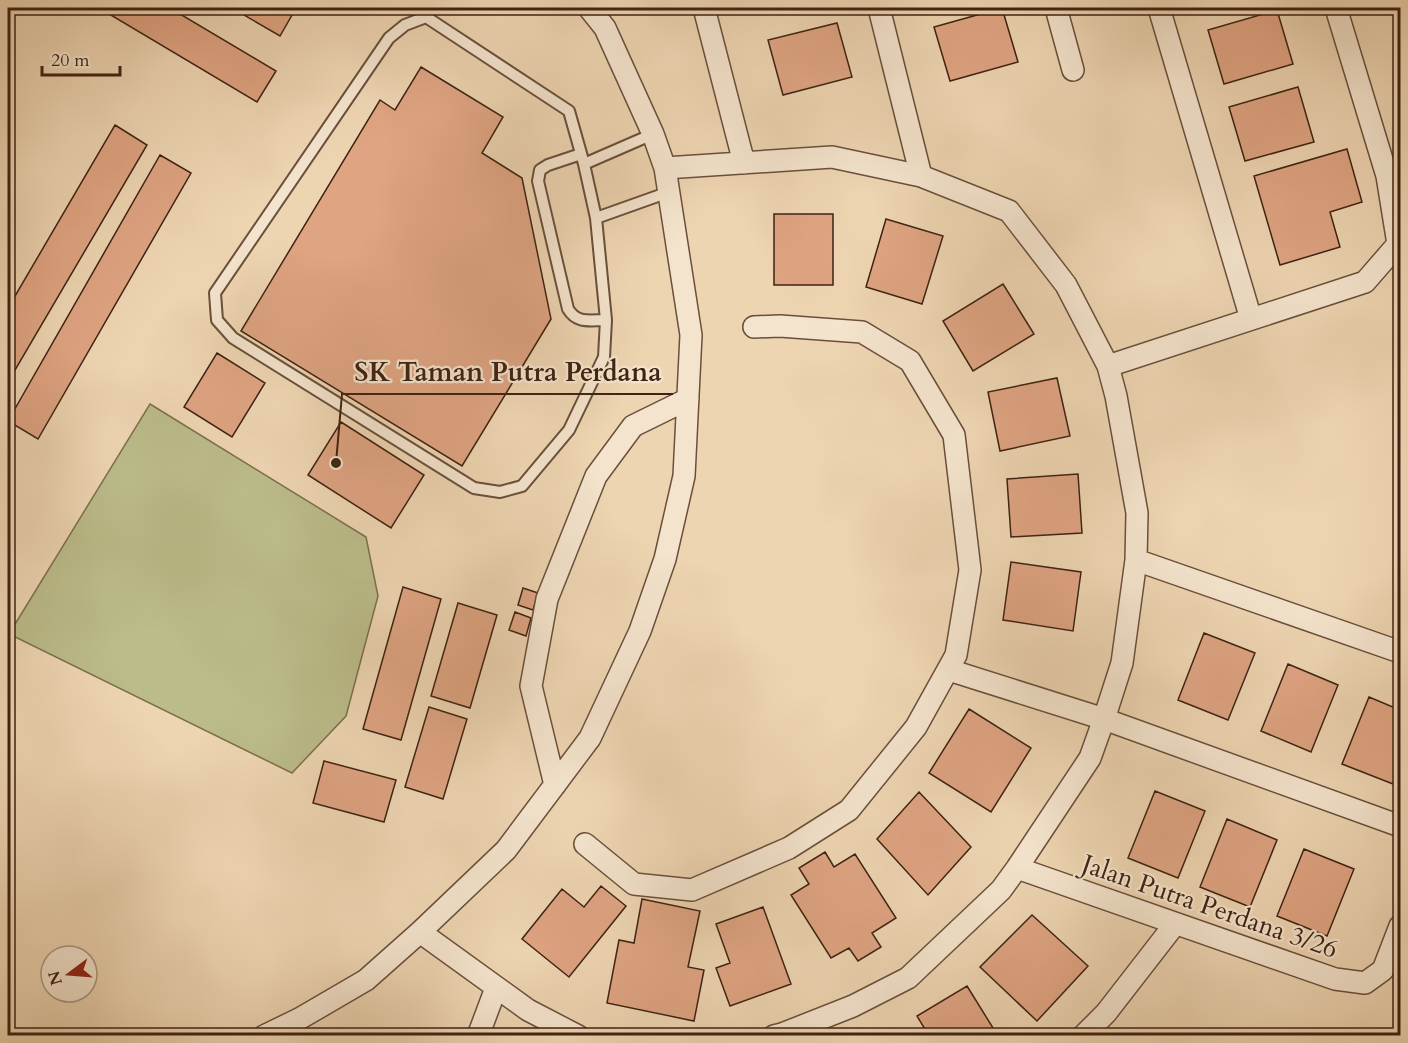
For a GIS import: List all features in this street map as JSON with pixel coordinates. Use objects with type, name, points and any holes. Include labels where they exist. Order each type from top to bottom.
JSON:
[{"type":"street","points":[[264,1035],[299,1019],[366,980],[506,850],[590,738],[640,631],[665,559],[684,476],[691,336],[665,168],[653,134],[604,28],[589,8]]},
{"type":"street","points":[[704,8],[744,163]]},
{"type":"street","points":[[879,8],[921,176]]},
{"type":"street","points":[[1056,8],[1073,70]]},
{"type":"street","points":[[1159,8],[1251,319]]},
{"type":"street","points":[[1108,366],[1365,282],[1398,244],[1387,176],[1336,8]]},
{"type":"street","points":[[665,168],[832,158],[921,176],[1009,211],[1066,285],[1108,366],[1116,396],[1137,513],[1136,560],[1122,663],[1104,719],[1090,758],[1017,868],[1001,890],[908,978],[853,1006],[782,1034],[774,1035]]},
{"type":"street","points":[[585,844],[634,884],[692,890],[789,848],[849,810],[916,728],[956,655],[970,570],[954,435],[910,362],[862,332],[780,326],[754,327]]},
{"type":"street","points":[[555,785],[531,686],[548,599],[596,476],[633,426],[688,399]]},
{"type":"street","points":[[1136,560],[1401,652]]},
{"type":"street","points":[[949,669],[1104,719],[1401,826]]},
{"type":"street","name":"Jalan Putra Perdana 3/26","points":[[1017,868],[1335,980],[1365,983],[1383,970],[1401,926]]},
{"type":"street","points":[[1083,1035],[1106,1013],[1175,924]]},
{"type":"street","points":[[420,932],[528,1010],[578,1035]]},
{"type":"street","points":[[478,1035],[496,988]]},
{"type":"lane","points":[[426,17],[569,111],[583,159],[596,218],[606,320],[604,357],[568,430],[522,486],[500,492],[474,488],[233,338],[217,320],[215,293],[389,38],[405,25],[426,17]]},
{"type":"lane","points":[[606,320],[579,320],[568,309],[538,181],[540,170],[548,165],[583,159],[653,134]]},
{"type":"lane","points":[[596,218],[669,192]]},
{"type":"green space","points":[[150,404],[366,537],[378,596],[346,716],[292,773],[9,634]]},
{"type":"building","points":[[99,8],[170,8],[276,71],[257,102]]},
{"type":"building","points":[[232,8],[296,8],[280,36]]},
{"type":"building","points":[[1002,8],[1018,62],[950,81],[934,27]]},
{"type":"building","points":[[1277,10],[1293,64],[1224,84],[1208,30]]},
{"type":"building","points":[[837,23],[852,77],[783,95],[768,40]]},
{"type":"building","points":[[421,67],[503,117],[482,153],[522,178],[551,319],[462,466],[241,331],[380,100],[395,110]]},
{"type":"building","points":[[1298,87],[1314,142],[1245,161],[1229,107]]},
{"type":"building","points":[[115,125],[147,145],[8,382],[8,308]]},
{"type":"building","points":[[1347,149],[1362,202],[1330,212],[1340,247],[1280,265],[1254,176]]},
{"type":"building","points":[[160,155],[191,173],[38,439],[8,421]]},
{"type":"building","points":[[774,214],[833,214],[833,285],[774,285]]},
{"type":"building","points":[[886,219],[943,236],[922,304],[866,287]]},
{"type":"building","points":[[1003,284],[1034,334],[973,371],[943,321]]},
{"type":"building","points":[[217,353],[265,383],[232,437],[184,407]]},
{"type":"building","points":[[1057,378],[1070,436],[1000,451],[988,392]]},
{"type":"building","points":[[341,422],[424,475],[391,528],[308,475]]},
{"type":"building","points":[[1078,474],[1082,533],[1011,537],[1007,479]]},
{"type":"building","points":[[1011,562],[1081,572],[1073,631],[1003,620]]},
{"type":"building","points":[[403,587],[441,599],[401,740],[363,729]]},
{"type":"building","points":[[523,588],[538,593],[533,610],[518,605]]},
{"type":"building","points":[[458,603],[497,615],[470,708],[431,696]]},
{"type":"building","points":[[515,612],[531,618],[526,636],[509,630]]},
{"type":"building","points":[[1204,633],[1255,653],[1228,720],[1178,700]]},
{"type":"building","points":[[1288,664],[1338,685],[1311,752],[1261,731]]},
{"type":"building","points":[[1369,697],[1400,710],[1400,764],[1393,784],[1342,764]]},
{"type":"building","points":[[429,707],[467,719],[443,799],[405,787]]},
{"type":"building","points":[[969,709],[1031,748],[991,812],[929,773]]},
{"type":"building","points":[[324,761],[396,780],[384,822],[313,803]]},
{"type":"building","points":[[1155,791],[1205,811],[1178,878],[1128,858]]},
{"type":"building","points":[[919,792],[971,847],[928,895],[877,839]]},
{"type":"building","points":[[1227,819],[1277,840],[1250,907],[1200,887]]},
{"type":"building","points":[[1304,849],[1354,869],[1327,936],[1277,916]]},
{"type":"building","points":[[825,852],[834,867],[855,854],[896,918],[872,933],[881,947],[858,961],[849,948],[831,958],[791,895],[809,884],[799,868]]},
{"type":"building","points":[[601,886],[626,906],[569,977],[522,939],[562,889],[584,907]]},
{"type":"building","points":[[642,899],[700,911],[688,967],[704,970],[694,1021],[607,1003],[619,940],[634,943]]},
{"type":"building","points":[[763,907],[791,984],[730,1006],[716,968],[730,963],[716,924]]},
{"type":"building","points":[[1032,915],[1088,966],[1037,1021],[980,967]]},
{"type":"building","points":[[967,986],[998,1036],[929,1036],[917,1016]]},
{"type":"place","name":"SK Taman Putra Perdana","points":[[336,463]]}]
